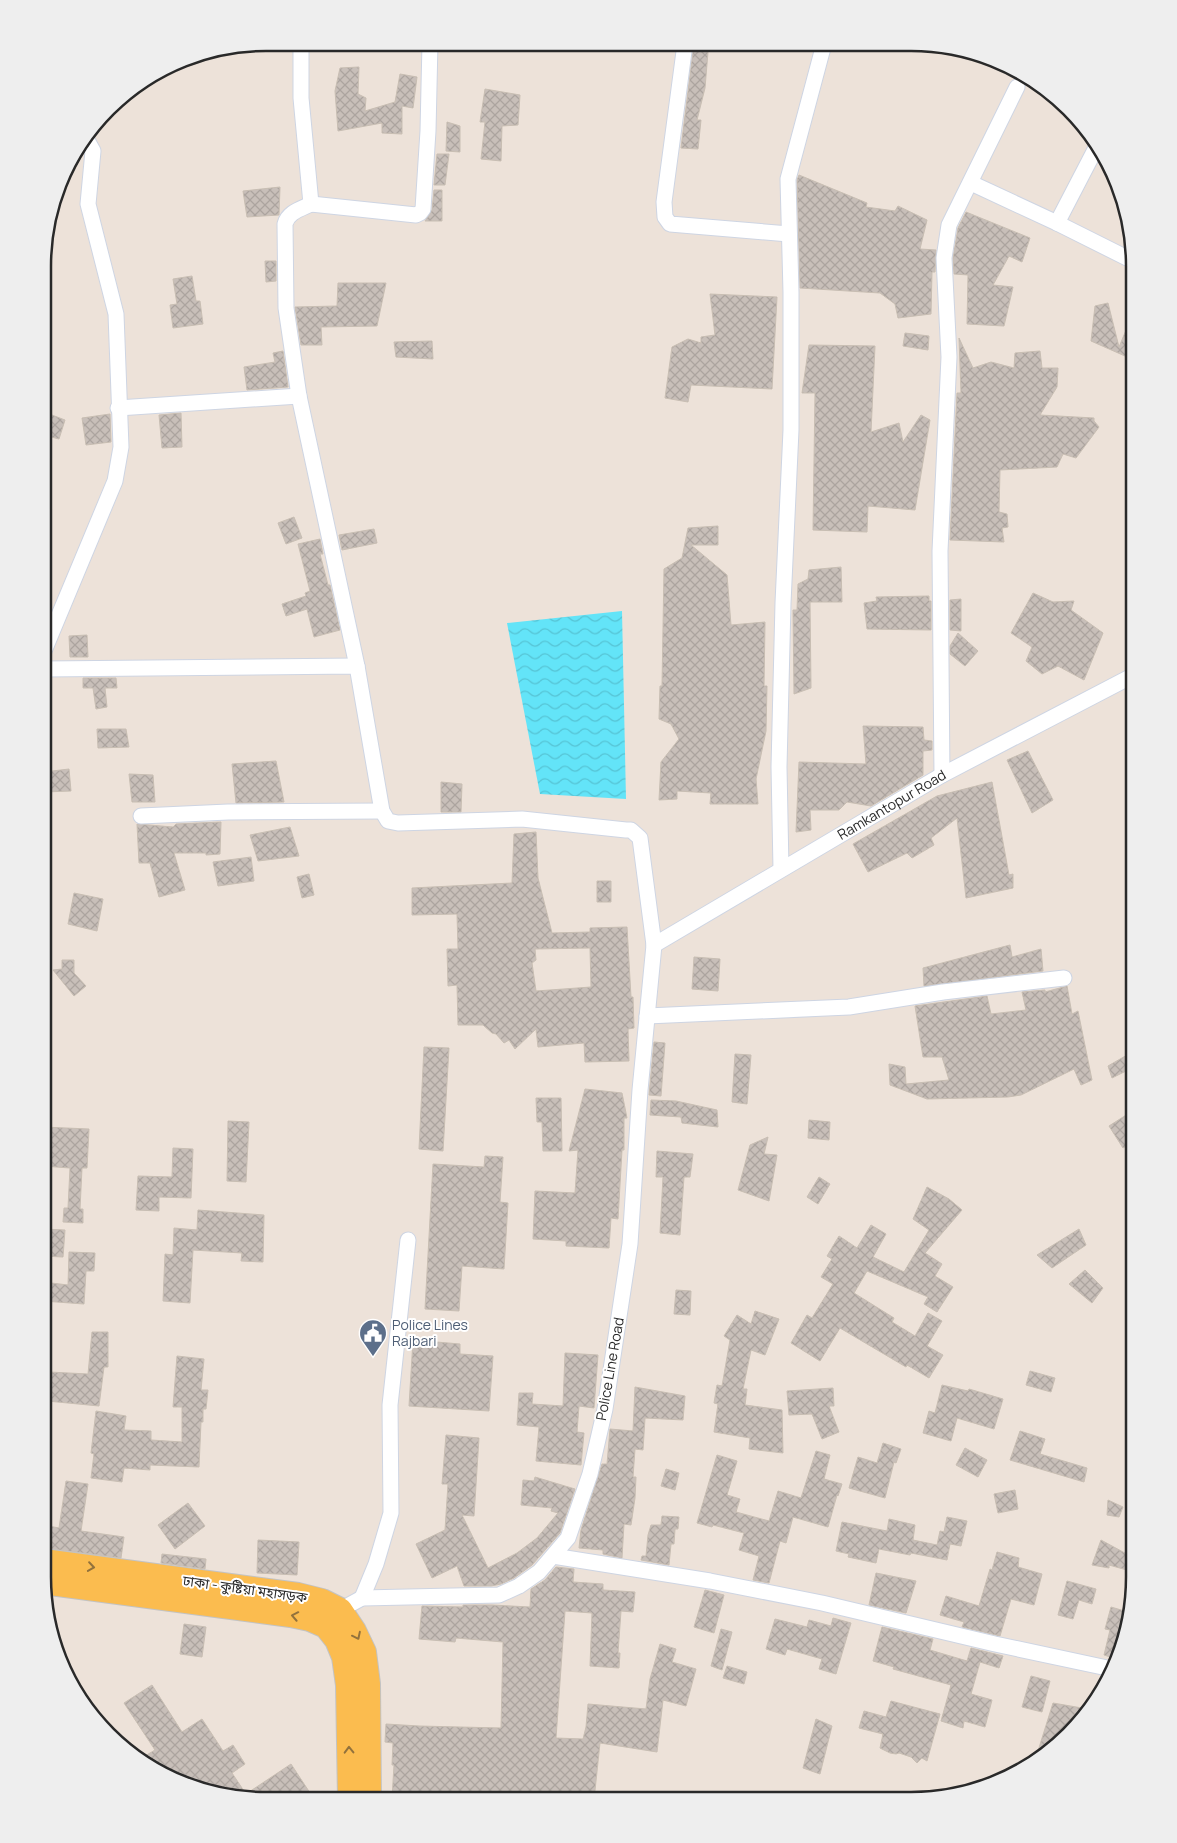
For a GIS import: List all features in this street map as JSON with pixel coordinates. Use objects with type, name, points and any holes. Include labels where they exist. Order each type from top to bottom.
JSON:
[{"type":"main road","name":"ঢাকা - কুষ্টিয়া মহাসড়ক","points":[[51,1562],[298,1595],[322,1601],[340,1610]]},
{"type":"main road","name":"ঢাকা - কুষ্টিয়া মহাসড়ক","points":[[51,1583],[291,1615],[310,1619],[326,1626],[337,1640],[344,1656],[348,1685],[350,1792]]},
{"type":"main road","points":[[340,1610],[354,1631],[364,1652],[368,1684],[369,1792]]},
{"type":"street","points":[[301,51],[301,98],[311,204]]},
{"type":"street","points":[[140,816],[228,812],[382,812],[357,666],[299,396],[286,308],[285,224],[286,218],[291,214],[311,204],[416,215],[420,213],[423,209],[430,51]]},
{"type":"street","points":[[684,51],[664,202],[665,217],[670,224],[789,234]]},
{"type":"street","points":[[781,869],[780,767],[791,430],[791,292],[788,179],[822,51]]},
{"type":"street","points":[[942,775],[940,550],[949,356],[944,258],[949,225],[1017,87]]},
{"type":"street","points":[[51,634],[115,482],[120,447],[116,314],[88,204],[93,151],[89,144]]},
{"type":"street","points":[[1057,222],[1093,153]]},
{"type":"street","points":[[971,183],[1057,222],[1125,257]]},
{"type":"street","points":[[118,408],[299,396]]},
{"type":"street","points":[[51,668],[357,666]]},
{"type":"street","name":"Ramkantopur Road","points":[[654,945],[942,775],[1126,679]]},
{"type":"street","name":"Police Line Road","points":[[340,1610],[362,1598],[499,1595],[519,1586],[539,1572],[568,1538],[590,1474],[605,1409],[630,1244],[640,1090],[654,945],[640,838],[631,830],[522,820],[398,823],[388,821],[382,812]]},
{"type":"street","points":[[647,1016],[849,1006],[943,992],[1064,978]]},
{"type":"street","points":[[362,1598],[376,1564],[391,1513],[390,1405],[408,1240]]},
{"type":"street","points":[[553,1556],[710,1581],[822,1603],[995,1644],[1106,1668]]},
{"type":"water","points":[[622,611],[626,799],[540,794],[507,623]]},
{"type":"building","points":[[693,51],[708,52],[705,88],[697,120],[701,120],[698,149],[681,148]]},
{"type":"building","points":[[359,67],[358,94],[366,98],[365,111],[395,102],[400,74],[417,77],[413,108],[402,106],[402,134],[382,133],[382,123],[338,131],[335,91],[340,68]]},
{"type":"building","points":[[485,89],[520,95],[518,125],[502,126],[501,161],[481,159],[485,122],[480,122]]},
{"type":"building","points":[[447,122],[460,126],[460,152],[446,151]]},
{"type":"building","points":[[437,154],[449,154],[445,185],[434,185]]},
{"type":"building","points":[[799,175],[867,203],[866,207],[895,211],[898,206],[927,220],[920,249],[936,250],[935,272],[932,272],[931,314],[898,318],[895,304],[880,293],[800,288],[797,180]]},
{"type":"building","points":[[280,187],[279,215],[247,217],[243,191]]},
{"type":"building","points":[[434,190],[442,190],[442,221],[425,221],[432,210]]},
{"type":"building","points":[[966,212],[1030,238],[1022,262],[1009,256],[993,285],[1013,287],[1004,326],[967,324],[968,275],[954,274],[953,258],[958,228]]},
{"type":"building","points":[[265,261],[276,261],[276,281],[266,282]]},
{"type":"building","points":[[192,276],[196,301],[200,301],[203,324],[173,328],[170,305],[177,304],[173,279]]},
{"type":"building","points":[[338,283],[386,283],[377,326],[321,327],[322,345],[301,345],[295,307],[337,306]]},
{"type":"building","points":[[710,294],[777,297],[772,389],[691,385],[688,402],[665,398],[672,347],[688,339],[701,343],[701,337],[715,335]]},
{"type":"building","points":[[1108,303],[1119,347],[1126,330],[1126,356],[1091,341],[1095,306]]},
{"type":"building","points":[[905,333],[929,336],[928,350],[903,346]]},
{"type":"building","points":[[959,338],[973,368],[991,362],[1014,368],[1015,353],[1040,351],[1042,368],[1058,368],[1057,387],[1040,415],[1094,418],[1099,427],[1076,458],[1063,454],[1057,467],[1000,470],[999,512],[1007,514],[1008,527],[1002,528],[1004,542],[950,540],[957,393],[961,393]]},
{"type":"building","points":[[432,341],[433,359],[396,357],[394,342]]},
{"type":"building","points":[[809,345],[875,346],[871,432],[899,423],[903,442],[921,415],[930,420],[915,510],[868,506],[867,532],[813,530],[815,393],[802,393]]},
{"type":"building","points":[[283,351],[288,387],[247,390],[244,367],[275,362],[273,353]]},
{"type":"building","points":[[181,413],[182,447],[162,448],[159,415]]},
{"type":"building","points":[[110,414],[111,442],[86,445],[82,418]]},
{"type":"building","points":[[51,415],[65,420],[59,439],[51,437]]},
{"type":"building","points":[[294,517],[302,538],[286,544],[278,523]]},
{"type":"building","points":[[718,526],[718,545],[691,545],[727,575],[731,625],[765,622],[764,686],[767,686],[766,731],[756,779],[758,804],[710,804],[711,793],[677,791],[677,799],[659,800],[661,762],[679,739],[671,724],[659,719],[660,686],[662,686],[664,569],[682,558],[688,528]]},
{"type":"building","points":[[374,529],[377,543],[342,550],[339,535]]},
{"type":"building","points":[[320,539],[323,554],[320,554],[328,585],[330,585],[340,630],[314,637],[307,609],[286,616],[282,604],[306,596],[305,593],[310,591],[298,544]]},
{"type":"building","points":[[841,567],[842,602],[810,602],[811,688],[794,694],[793,610],[797,610],[798,584],[808,579],[809,570]]},
{"type":"building","points":[[1033,593],[1053,602],[1074,601],[1071,610],[1103,633],[1084,680],[1058,666],[1042,674],[1026,661],[1032,647],[1011,633]]},
{"type":"building","points":[[929,596],[929,601],[931,601],[931,630],[867,629],[864,603],[877,601],[876,597]]},
{"type":"building","points":[[961,599],[961,631],[950,630],[950,600]]},
{"type":"building","points":[[958,633],[978,651],[965,666],[950,654],[950,646]]},
{"type":"building","points":[[87,635],[88,657],[70,657],[69,636]]},
{"type":"building","points":[[83,678],[116,678],[117,688],[105,688],[107,707],[96,709],[93,688],[83,688]]},
{"type":"building","points":[[863,726],[923,727],[924,740],[932,741],[932,750],[923,751],[923,775],[871,806],[847,802],[839,810],[810,810],[811,830],[796,832],[799,762],[866,764]]},
{"type":"building","points":[[97,729],[126,729],[129,747],[98,748]]},
{"type":"building","points":[[1028,751],[1053,800],[1032,813],[1007,760]]},
{"type":"building","points":[[276,761],[284,802],[236,803],[232,764]]},
{"type":"building","points":[[69,769],[71,791],[51,792],[51,771]]},
{"type":"building","points":[[129,774],[153,775],[155,802],[132,802]]},
{"type":"building","points":[[441,782],[462,784],[461,812],[441,812]]},
{"type":"building","points":[[992,782],[1009,875],[1013,874],[1013,888],[966,898],[957,818],[931,838],[934,845],[912,858],[907,853],[868,872],[853,844],[937,796]]},
{"type":"building","points":[[221,822],[220,854],[174,853],[185,890],[159,897],[150,863],[139,863],[137,824],[173,827],[176,824]]},
{"type":"building","points":[[290,827],[299,856],[258,861],[250,835]]},
{"type":"building","points":[[536,832],[538,878],[552,933],[590,932],[590,928],[627,927],[634,1028],[628,1029],[629,1061],[585,1062],[584,1043],[538,1047],[536,1029],[515,1049],[509,1040],[504,1043],[496,1034],[483,1025],[458,1025],[457,985],[448,986],[447,949],[458,949],[457,914],[412,915],[412,888],[512,883],[514,834]],"holes":[[[590,948],[591,987],[536,991],[532,963],[536,960],[535,949]]]},
{"type":"building","points":[[251,857],[254,881],[218,886],[213,862]]},
{"type":"building","points":[[309,874],[314,895],[302,898],[297,877]]},
{"type":"building","points":[[597,881],[611,881],[611,902],[597,902]]},
{"type":"building","points":[[74,893],[103,899],[97,931],[68,924]]},
{"type":"building","points":[[1010,945],[1012,957],[1041,949],[1043,971],[924,986],[923,968]]},
{"type":"building","points":[[694,957],[720,959],[718,991],[692,989]]},
{"type":"building","points":[[62,960],[74,960],[74,973],[86,986],[74,996],[53,970],[62,969]]},
{"type":"building","points":[[1067,986],[1072,1014],[1078,1011],[1092,1080],[1081,1085],[1074,1069],[1021,1095],[1008,1097],[927,1099],[890,1085],[889,1064],[905,1067],[906,1084],[949,1080],[942,1057],[923,1057],[915,1006],[987,996],[991,1014],[1026,1010],[1022,992],[1045,990],[1045,992]]},
{"type":"building","points":[[654,1042],[665,1043],[661,1096],[649,1095]]},
{"type":"building","points":[[424,1047],[449,1048],[443,1151],[419,1149]]},
{"type":"building","points":[[735,1054],[751,1055],[747,1104],[732,1102]]},
{"type":"building","points":[[1126,1056],[1126,1071],[1112,1078],[1108,1066]]},
{"type":"building","points":[[585,1089],[622,1093],[627,1118],[624,1118],[624,1150],[622,1150],[618,1219],[611,1218],[609,1248],[566,1246],[566,1241],[533,1239],[535,1191],[575,1193],[578,1150],[569,1151]]},
{"type":"building","points":[[536,1098],[561,1098],[562,1151],[543,1151],[542,1122],[537,1122]]},
{"type":"building","points":[[651,1100],[676,1101],[717,1110],[718,1127],[682,1123],[681,1117],[650,1115]]},
{"type":"building","points":[[1126,1115],[1126,1146],[1123,1148],[1109,1126]]},
{"type":"building","points":[[809,1120],[830,1122],[829,1140],[808,1138]]},
{"type":"building","points":[[228,1121],[249,1122],[246,1182],[227,1181]]},
{"type":"building","points":[[51,1127],[89,1129],[87,1168],[82,1168],[80,1209],[83,1209],[83,1223],[63,1222],[64,1208],[68,1208],[70,1168],[51,1167]]},
{"type":"building","points":[[768,1137],[764,1154],[777,1155],[769,1201],[738,1190],[750,1145]]},
{"type":"building","points":[[173,1148],[193,1149],[191,1198],[159,1197],[159,1211],[136,1210],[138,1176],[172,1177]]},
{"type":"building","points":[[657,1151],[693,1154],[690,1177],[684,1177],[680,1235],[660,1233],[663,1177],[656,1177]]},
{"type":"building","points":[[485,1156],[503,1157],[500,1202],[508,1203],[504,1269],[462,1266],[459,1311],[425,1309],[433,1164],[484,1167]]},
{"type":"building","points":[[819,1177],[830,1184],[818,1204],[807,1197]]},
{"type":"building","points":[[927,1187],[949,1199],[962,1210],[925,1253],[942,1264],[935,1276],[953,1287],[937,1312],[924,1304],[928,1297],[867,1271],[854,1293],[894,1318],[892,1322],[915,1336],[928,1313],[942,1321],[927,1346],[943,1355],[929,1378],[907,1365],[906,1367],[840,1328],[820,1361],[791,1343],[807,1315],[812,1318],[833,1284],[821,1277],[832,1259],[827,1256],[839,1236],[857,1248],[871,1225],[886,1234],[873,1257],[904,1272],[929,1230],[913,1219]]},
{"type":"building","points":[[198,1210],[264,1215],[263,1262],[241,1261],[242,1253],[193,1250],[190,1303],[163,1301],[165,1254],[173,1255],[174,1228],[197,1230]]},
{"type":"building","points":[[51,1229],[65,1230],[63,1257],[51,1256]]},
{"type":"building","points":[[1079,1229],[1086,1245],[1052,1268],[1037,1255]]},
{"type":"building","points":[[69,1252],[95,1253],[94,1271],[86,1271],[84,1304],[51,1302],[51,1283],[68,1285]]},
{"type":"building","points":[[1085,1270],[1103,1288],[1092,1303],[1069,1284]]},
{"type":"building","points":[[676,1290],[691,1291],[690,1315],[674,1314]]},
{"type":"building","points":[[755,1311],[779,1319],[765,1355],[751,1350],[743,1389],[747,1389],[745,1405],[782,1410],[783,1453],[749,1449],[750,1438],[714,1432],[718,1404],[714,1403],[717,1385],[722,1386],[730,1340],[724,1336],[737,1315],[751,1324]]},
{"type":"building","points":[[92,1332],[108,1332],[108,1367],[104,1367],[99,1406],[51,1401],[51,1372],[88,1374]]},
{"type":"building","points":[[413,1340],[460,1344],[460,1354],[493,1356],[489,1411],[409,1406]]},
{"type":"building","points":[[565,1353],[598,1355],[594,1408],[579,1406],[577,1432],[584,1433],[581,1465],[536,1461],[539,1427],[517,1425],[519,1393],[533,1393],[532,1404],[563,1406]]},
{"type":"building","points":[[177,1356],[204,1359],[201,1390],[208,1390],[206,1409],[203,1409],[203,1422],[201,1422],[199,1467],[150,1465],[150,1470],[124,1468],[122,1482],[91,1478],[94,1454],[91,1453],[96,1411],[126,1416],[124,1430],[151,1431],[151,1440],[182,1442],[182,1407],[173,1407]]},
{"type":"building","points":[[1030,1371],[1055,1378],[1051,1392],[1026,1385]]},
{"type":"building","points":[[942,1385],[968,1391],[969,1389],[1003,1399],[994,1429],[957,1418],[951,1441],[923,1433],[929,1411],[935,1413]]},
{"type":"building","points":[[635,1387],[685,1396],[683,1420],[645,1418],[643,1450],[635,1449],[633,1477],[636,1477],[635,1498],[631,1525],[624,1524],[622,1558],[603,1554],[603,1550],[579,1548],[581,1530],[602,1464],[607,1464],[610,1429],[633,1431]]},
{"type":"building","points":[[833,1388],[834,1406],[829,1406],[839,1432],[822,1439],[812,1414],[789,1415],[787,1391]]},
{"type":"building","points":[[1020,1431],[1045,1439],[1040,1454],[1087,1468],[1084,1482],[1010,1460]]},
{"type":"building","points":[[446,1435],[479,1438],[474,1516],[462,1515],[488,1568],[517,1553],[537,1538],[558,1513],[551,1511],[552,1508],[521,1505],[523,1480],[534,1481],[535,1477],[575,1489],[560,1533],[532,1565],[514,1578],[501,1584],[464,1586],[457,1566],[432,1578],[416,1544],[445,1530],[448,1484],[442,1484]]},
{"type":"building","points":[[883,1443],[901,1449],[896,1463],[894,1462],[885,1498],[849,1488],[858,1457],[877,1463]]},
{"type":"building","points":[[965,1448],[987,1460],[978,1477],[956,1465]]},
{"type":"building","points":[[816,1451],[830,1455],[824,1479],[842,1484],[828,1527],[793,1517],[786,1543],[780,1541],[769,1583],[753,1580],[759,1556],[739,1550],[744,1533],[697,1523],[717,1455],[737,1461],[727,1495],[740,1499],[736,1512],[769,1521],[778,1491],[801,1498]]},
{"type":"building","points":[[666,1469],[679,1473],[675,1490],[661,1486]]},
{"type":"building","points":[[66,1481],[88,1484],[81,1531],[124,1537],[121,1558],[51,1549],[51,1526],[59,1528]]},
{"type":"building","points":[[1015,1490],[1018,1509],[998,1513],[994,1494]]},
{"type":"building","points":[[1108,1500],[1123,1507],[1119,1517],[1107,1515]]},
{"type":"building","points":[[188,1503],[205,1526],[175,1549],[158,1525]]},
{"type":"building","points":[[662,1516],[679,1517],[678,1529],[675,1529],[674,1544],[671,1544],[669,1565],[641,1560],[642,1556],[646,1556],[651,1525],[661,1525]]},
{"type":"building","points":[[947,1517],[967,1521],[961,1546],[950,1544],[947,1560],[879,1549],[876,1563],[848,1557],[849,1554],[836,1551],[842,1522],[887,1531],[889,1519],[915,1525],[913,1540],[937,1545],[940,1531],[944,1532]]},
{"type":"building","points":[[258,1540],[299,1542],[297,1575],[257,1573]]},
{"type":"building","points":[[1101,1540],[1126,1554],[1126,1570],[1109,1565],[1109,1568],[1092,1565]]},
{"type":"building","points":[[997,1552],[1019,1558],[1018,1567],[1042,1574],[1034,1605],[1011,1599],[1000,1636],[962,1627],[964,1622],[940,1615],[946,1596],[979,1606]]},
{"type":"building","points":[[162,1554],[206,1559],[205,1569],[161,1563]]},
{"type":"building","points":[[556,1567],[574,1569],[573,1582],[603,1584],[603,1590],[635,1592],[633,1612],[621,1611],[618,1653],[620,1653],[619,1668],[590,1666],[592,1613],[565,1611],[556,1738],[583,1739],[588,1704],[646,1709],[650,1679],[660,1644],[676,1649],[672,1662],[696,1669],[686,1706],[663,1700],[657,1752],[600,1743],[595,1792],[392,1792],[393,1743],[385,1742],[386,1724],[501,1728],[503,1642],[456,1638],[455,1642],[419,1639],[422,1606],[463,1607],[463,1605],[492,1605],[530,1607],[531,1589],[545,1580]]},
{"type":"building","points":[[876,1573],[916,1581],[906,1613],[869,1605]]},
{"type":"building","points":[[1067,1581],[1096,1589],[1092,1604],[1079,1600],[1073,1619],[1058,1615]]},
{"type":"building","points":[[705,1590],[724,1595],[714,1633],[694,1627]]},
{"type":"building","points":[[1111,1607],[1123,1611],[1110,1657],[1104,1655],[1110,1630],[1105,1629]]},
{"type":"building","points":[[833,1618],[851,1623],[836,1674],[819,1669],[822,1659],[787,1649],[785,1655],[766,1649],[775,1619],[807,1627],[809,1620],[831,1626]]},
{"type":"building","points":[[184,1624],[206,1627],[202,1657],[180,1654]]},
{"type":"building","points":[[882,1627],[933,1639],[930,1650],[967,1661],[971,1648],[1003,1656],[999,1668],[980,1662],[971,1694],[992,1700],[985,1727],[964,1721],[963,1728],[941,1721],[951,1685],[893,1669],[894,1667],[873,1661]]},
{"type":"building","points":[[721,1629],[732,1632],[722,1670],[711,1666]]},
{"type":"building","points":[[727,1666],[747,1672],[744,1684],[723,1678]]},
{"type":"building","points":[[1031,1676],[1050,1681],[1042,1712],[1022,1707]]},
{"type":"building","points":[[152,1685],[182,1732],[202,1719],[223,1751],[233,1745],[245,1764],[232,1773],[244,1790],[224,1788],[197,1780],[171,1770],[147,1756],[155,1750],[124,1703]]},
{"type":"building","points":[[891,1701],[940,1714],[927,1761],[922,1758],[917,1763],[911,1757],[899,1753],[890,1753],[880,1748],[883,1734],[859,1728],[864,1711],[886,1717]]},
{"type":"building","points":[[1053,1703],[1081,1708],[1063,1729],[1038,1750]]},
{"type":"building","points":[[816,1719],[832,1726],[820,1774],[803,1768]]},
{"type":"building","points":[[291,1764],[309,1792],[251,1791]]},
{"type":"place","name":"Police Lines Rajbari","points":[[373,1357]]}]
